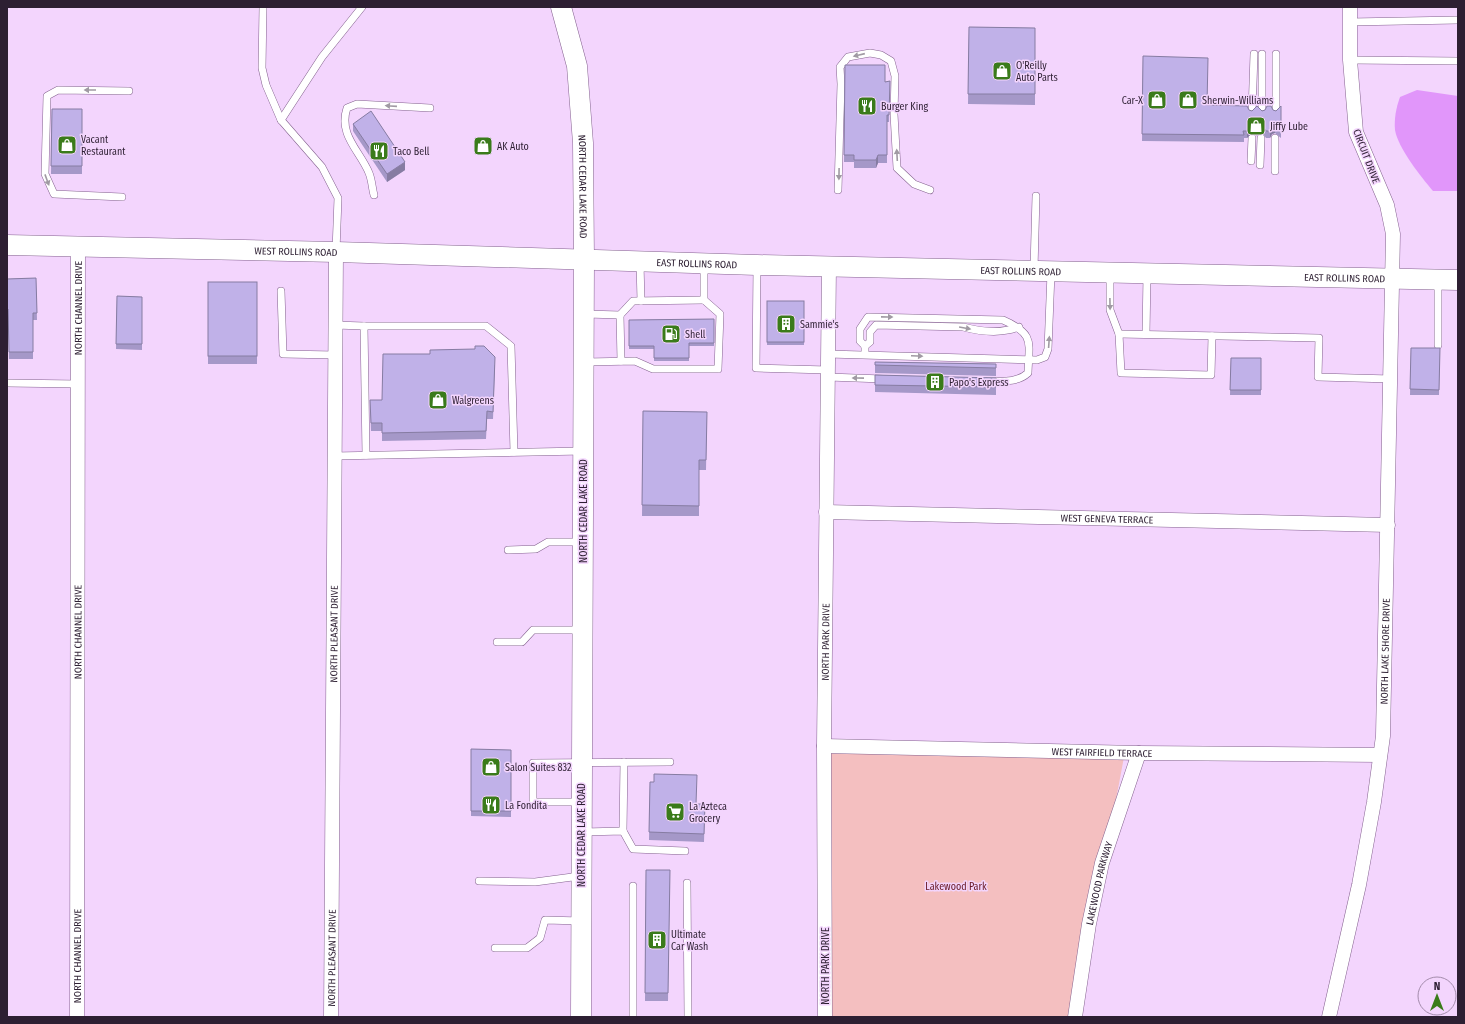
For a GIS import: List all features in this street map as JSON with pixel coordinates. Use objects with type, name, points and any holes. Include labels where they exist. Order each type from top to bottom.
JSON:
[{"type":"main road","name":"NORTH CEDAR LAKE ROAD","points":[[561,7],[577,66],[583,143],[584,362],[581,1017]]},
{"type":"main road","name":"WEST ROLLINS ROAD","points":[[7,245],[336,252],[584,260]]},
{"type":"main road","name":"EAST ROLLINS ROAD","points":[[584,260],[1458,280]]},
{"type":"street","name":"CIRCUIT DRIVE","points":[[1350,7],[1350,60],[1356,132],[1387,205],[1393,234],[1393,279]]},
{"type":"street","name":"NORTH CHANNEL DRIVE","points":[[77,1017],[78,246]]},
{"type":"street","name":"NORTH PLEASANT DRIVE","points":[[331,1017],[336,252]]},
{"type":"street","name":"NORTH PARK DRIVE","points":[[825,1017],[824,746],[829,266]]},
{"type":"street","name":"NORTH LAKE SHORE DRIVE","points":[[1329,1017],[1359,885],[1374,802],[1383,736],[1393,279]]},
{"type":"street","name":"WEST GENEVA TERRACE","points":[[826,512],[1388,524]]},
{"type":"street","name":"WEST FAIRFIELD TERRACE","points":[[824,746],[1139,753],[1380,756]]},
{"type":"street","name":"LAKEWOOD PARKWAY","points":[[1075,1017],[1089,924],[1102,863],[1139,753]]},
{"type":"lane","points":[[263,7],[262,68],[266,85],[281,120],[322,167],[338,198],[336,252]]},
{"type":"lane","points":[[281,120],[322,58],[362,7]]},
{"type":"lane","points":[[1350,22],[1458,20]]},
{"type":"lane","points":[[838,190],[842,84],[840,67],[848,58],[870,53],[881,55],[892,61],[896,76],[894,114],[897,168],[914,184],[930,190]]},
{"type":"lane","points":[[1252,113],[1254,54]]},
{"type":"lane","points":[[1262,54],[1262,113]]},
{"type":"lane","points":[[1276,54],[1276,113]]},
{"type":"lane","points":[[1350,60],[1458,61]]},
{"type":"lane","points":[[122,197],[54,194],[44,174],[47,96],[58,90],[129,91]]},
{"type":"lane","points":[[374,195],[369,173],[352,146],[344,128],[344,117],[347,108],[357,104],[430,108]]},
{"type":"lane","points":[[1251,162],[1252,138]]},
{"type":"lane","points":[[1260,165],[1261,138]]},
{"type":"lane","points":[[1275,138],[1275,171]]},
{"type":"lane","points":[[828,354],[1028,360],[1037,360],[1045,357],[1048,349],[1036,196]]},
{"type":"lane","points":[[640,262],[641,301]]},
{"type":"lane","points":[[704,263],[704,300]]},
{"type":"lane","points":[[757,265],[756,368],[891,379]]},
{"type":"lane","points":[[1110,273],[1110,310],[1119,334],[1121,373],[1211,375],[1212,336]]},
{"type":"lane","points":[[1146,274],[1146,334]]},
{"type":"lane","points":[[1438,280],[1438,345]]},
{"type":"lane","points":[[281,291],[283,354],[335,355]]},
{"type":"lane","points":[[584,314],[620,314],[633,301],[704,300],[720,314],[718,369],[653,369],[635,361],[584,362]]},
{"type":"lane","points":[[620,314],[621,361]]},
{"type":"lane","points":[[865,355],[865,346],[860,341],[860,329],[868,317],[1003,320],[1019,327],[1026,335],[1029,345],[1028,373],[1022,378],[1011,381],[979,380]]},
{"type":"lane","points":[[335,325],[486,326],[511,346],[514,452]]},
{"type":"lane","points":[[865,346],[870,342],[870,332],[876,325],[963,327],[977,331],[1008,332],[1019,327]]},
{"type":"lane","points":[[364,326],[366,455]]},
{"type":"lane","points":[[1119,334],[1319,338],[1318,377],[1391,379]]},
{"type":"lane","points":[[7,383],[78,384]]},
{"type":"lane","points":[[334,456],[583,450]]},
{"type":"lane","points":[[508,550],[536,549],[548,542],[583,542]]},
{"type":"lane","points":[[497,642],[522,642],[533,630],[582,630]]},
{"type":"lane","points":[[624,762],[622,831],[633,849],[685,851]]},
{"type":"lane","points":[[582,802],[533,802],[533,763],[670,762]]},
{"type":"lane","points":[[581,832],[622,831]]},
{"type":"lane","points":[[479,881],[535,882],[581,876]]},
{"type":"lane","points":[[687,883],[688,1017]]},
{"type":"lane","points":[[633,886],[633,1017]]},
{"type":"lane","points":[[495,948],[527,948],[540,938],[545,920],[581,921]]},
{"type":"green space","name":"Lakewood Park","points":[[824,752],[1124,757],[1075,1017],[825,1017]]},
{"type":"shaded area","points":[[1417,90],[1458,96],[1458,191],[1433,191],[1405,154],[1397,137],[1395,130],[1395,118],[1400,97]]},
{"type":"building","name":"O'Reilly Auto Parts","points":[[969,27],[1035,28],[1035,94],[968,94]]},
{"type":"building","points":[[1143,56],[1208,58],[1207,105],[1247,106],[1249,110],[1252,111],[1257,106],[1262,111],[1265,110],[1267,106],[1271,106],[1273,110],[1276,111],[1281,106],[1281,131],[1275,126],[1272,127],[1270,131],[1266,131],[1263,126],[1259,126],[1257,129],[1252,126],[1247,131],[1243,131],[1244,135],[1142,134]]},
{"type":"building","name":"Burger King","points":[[845,65],[885,65],[885,82],[890,81],[889,115],[887,115],[887,155],[878,155],[876,160],[854,160],[854,155],[844,155]]},
{"type":"building","name":"Vacant Restaurant","points":[[52,109],[82,109],[82,166],[51,166]]},
{"type":"building","name":"Taco Bell","points":[[371,111],[405,162],[387,174],[353,124]]},
{"type":"building","points":[[36,278],[37,313],[33,313],[33,352],[9,352],[7,279]]},
{"type":"building","points":[[208,282],[257,282],[257,356],[208,356]]},
{"type":"building","points":[[117,296],[142,297],[142,344],[116,344]]},
{"type":"building","name":"Sammie's","points":[[767,301],[804,301],[804,342],[767,342]]},
{"type":"building","name":"Shell","points":[[714,319],[714,343],[689,343],[689,358],[654,358],[654,346],[629,346],[629,320]]},
{"type":"building","name":"Walgreens","points":[[475,346],[484,346],[495,357],[493,412],[487,411],[486,431],[382,433],[382,423],[371,423],[370,400],[382,400],[383,354],[430,354],[430,350],[475,349]]},
{"type":"building","points":[[1411,348],[1440,348],[1439,390],[1410,389]]},
{"type":"building","points":[[1231,358],[1261,358],[1261,390],[1230,390]]},
{"type":"building","points":[[875,362],[996,364],[996,368],[875,365]]},
{"type":"building","points":[[875,375],[996,378],[996,387],[875,385]]},
{"type":"building","points":[[643,411],[707,412],[706,460],[699,460],[699,506],[642,505]]},
{"type":"building","points":[[471,749],[511,750],[511,811],[471,811]]},
{"type":"building","name":"La Azteca Grocery","points":[[654,774],[697,775],[696,804],[705,804],[704,834],[649,832],[650,782],[654,782]]},
{"type":"building","name":"Ultimate Car Wash","points":[[646,870],[670,870],[668,993],[645,993]]},
{"type":"place","name":"O'Reilly Auto Parts","points":[[1002,71]]},
{"type":"place","name":"Car-X","points":[[1157,100]]},
{"type":"place","name":"Sherwin-Williams","points":[[1188,100]]},
{"type":"place","name":"Burger King","points":[[867,106]]},
{"type":"place","name":"Jiffy Lube","points":[[1256,126]]},
{"type":"place","name":"Vacant Restaurant","points":[[67,145]]},
{"type":"place","name":"AK Auto","points":[[483,146]]},
{"type":"place","name":"Taco Bell","points":[[379,151]]},
{"type":"place","name":"Sammie's","points":[[786,324]]},
{"type":"place","name":"Shell","points":[[671,334]]},
{"type":"place","name":"Papo's Express","points":[[935,382]]},
{"type":"place","name":"Walgreens","points":[[438,400]]},
{"type":"place","name":"Salon Suites 832","points":[[491,767]]},
{"type":"place","name":"La Fondita","points":[[491,805]]},
{"type":"place","name":"La Azteca Grocery","points":[[675,812]]},
{"type":"place","name":"Ultimate Car Wash","points":[[657,940]]}]
